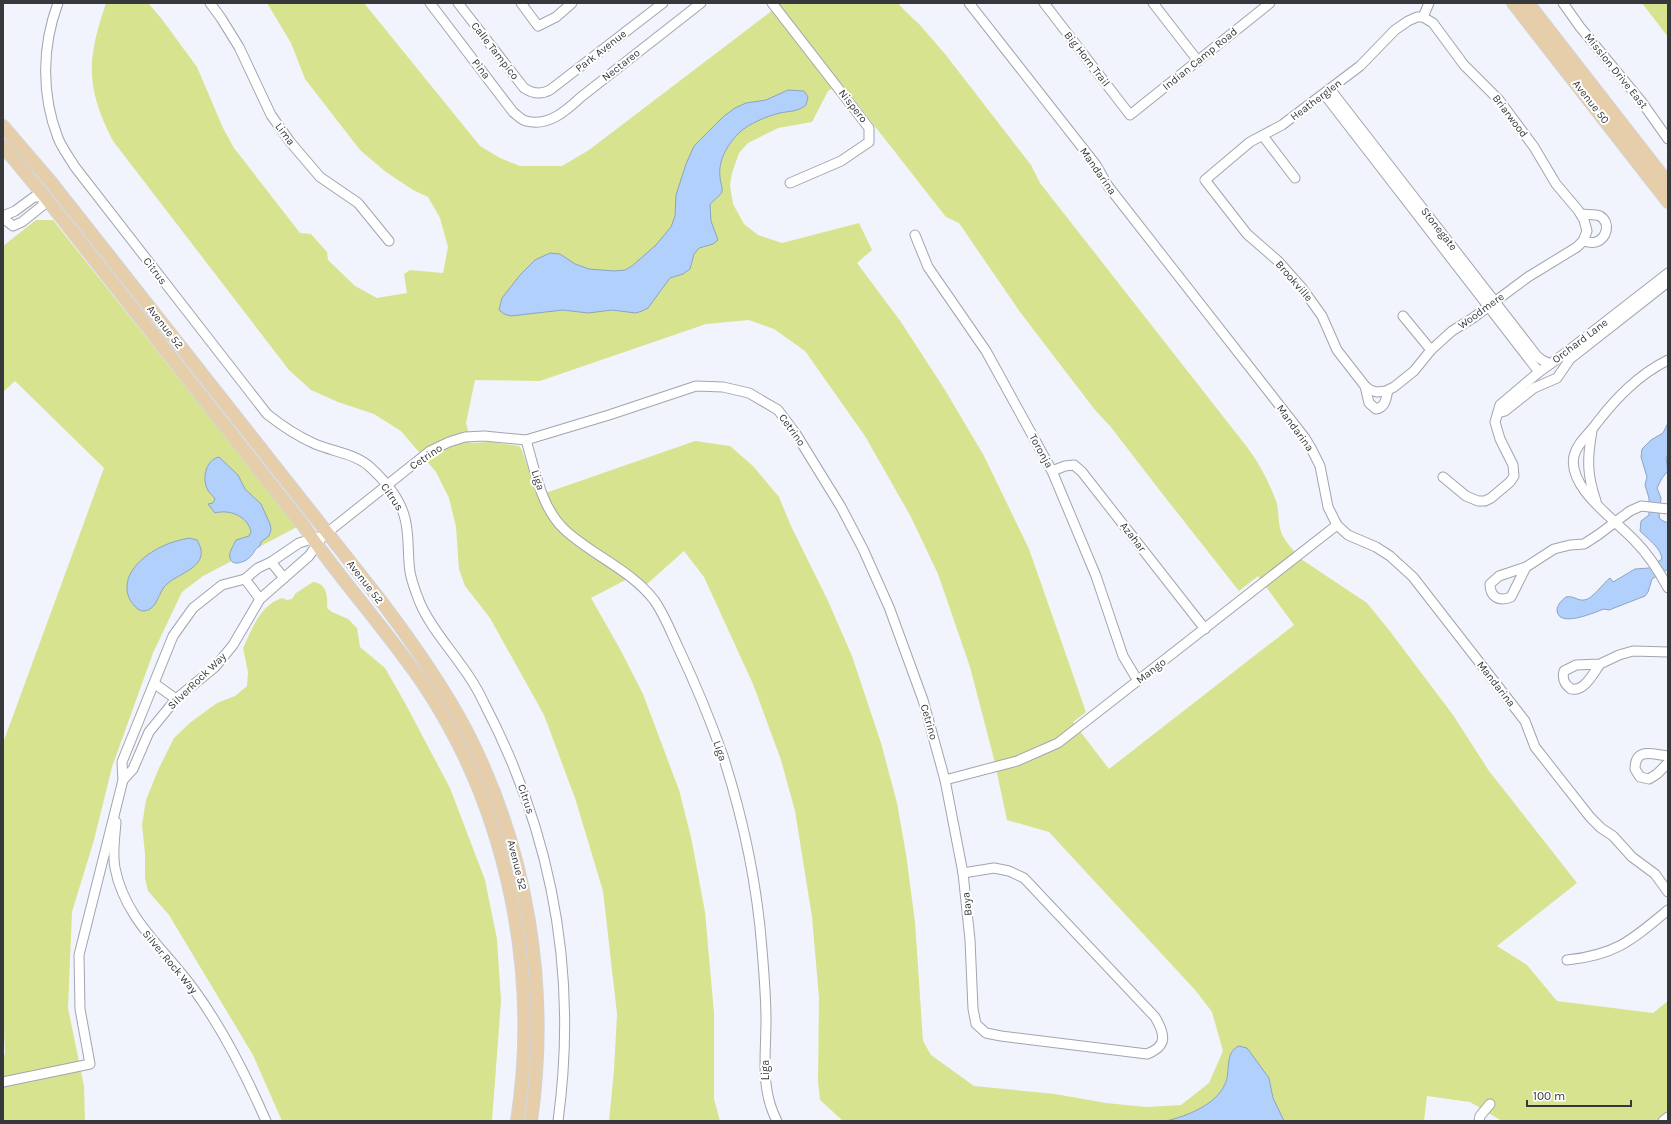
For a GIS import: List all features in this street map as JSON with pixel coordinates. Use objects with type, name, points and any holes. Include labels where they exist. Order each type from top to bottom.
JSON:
[{"type":"main road","name":"Avenue 50","points":[[1513,3],[1668,202]]},
{"type":"main road","name":"Avenue 50","points":[[1528,3],[1668,183]]},
{"type":"main road","name":"Avenue 52","points":[[3,126],[51,182],[320,538],[426,689],[463,756],[488,816],[501,856],[518,936],[524,1026],[523,1070],[517,1121]]},
{"type":"main road","name":"Avenue 52","points":[[3,146],[46,197],[320,538],[404,632],[443,689],[466,730],[483,765],[498,802],[521,876],[534,950],[539,1015],[536,1079],[531,1121]]},
{"type":"street","name":"Citrus","points":[[58,3],[48,40],[46,90],[51,114],[59,139],[75,167],[267,414],[283,427],[298,436],[317,445],[358,459],[371,467],[398,501],[404,514],[407,530],[410,573],[415,592],[425,614],[463,667],[493,720],[514,764],[538,833],[557,915],[565,998],[565,1041],[558,1121]]},
{"type":"street","name":"Lima","points":[[210,3],[239,47],[270,115],[291,143],[320,177],[358,203],[389,241]]},
{"type":"street","name":"Pina","points":[[430,3],[513,112],[525,121],[539,123]]},
{"type":"street","name":"Calle Tampico","points":[[458,3],[524,88],[531,93],[537,94]]},
{"type":"street","points":[[521,3],[538,26],[556,17],[572,3]]},
{"type":"street","name":"Park Avenue","points":[[537,94],[550,90],[664,3]]},
{"type":"street","name":"Nectareo","points":[[539,123],[553,119],[568,110],[581,97],[701,3]]},
{"type":"street","name":"Nispero","points":[[772,3],[869,128],[870,135],[869,142],[841,162],[790,183]]},
{"type":"street","name":"Mandarina","points":[[969,3],[1096,165],[1108,186],[1305,438],[1312,448],[1320,466],[1328,507],[1337,525],[1348,535],[1376,547],[1390,556],[1413,577],[1525,721],[1535,747],[1590,817],[1601,828],[1613,836],[1632,857],[1655,874],[1668,892]]},
{"type":"street","name":"Big Horn Trail","points":[[1044,3],[1130,115]]},
{"type":"street","points":[[1153,3],[1198,61]]},
{"type":"street","points":[[1423,17],[1429,3]]},
{"type":"street","name":"Mission Drive East","points":[[1563,3],[1580,27],[1641,101],[1668,139]]},
{"type":"street","name":"Indian Camp Road","points":[[1130,115],[1265,5]]},
{"type":"street","name":"Heatherglen","points":[[1205,180],[1250,142],[1282,125],[1360,66],[1395,30],[1412,18],[1423,17]]},
{"type":"street","name":"Briarwood","points":[[1423,17],[1433,23],[1464,65],[1499,100],[1534,147],[1556,184],[1580,214],[1586,225],[1587,231],[1583,241]]},
{"type":"street","name":"Stonegate","points":[[1327,92],[1492,304],[1549,382]]},
{"type":"street","points":[[1263,136],[1296,178]]},
{"type":"street","name":"Brookville","points":[[1205,180],[1247,234],[1278,261],[1302,288],[1322,316],[1338,350],[1367,388],[1368,403],[1376,409],[1383,406],[1386,402],[1388,390]]},
{"type":"street","points":[[34,197],[46,197],[42,206],[22,222],[12,226],[3,217],[15,211],[34,197]]},
{"type":"street","points":[[1580,214],[1599,216],[1603,218],[1607,228],[1606,232],[1599,240],[1595,242],[1583,241]]},
{"type":"street","name":"Toronja","points":[[915,235],[928,267],[986,351],[1052,471],[1096,576],[1123,656],[1138,681]]},
{"type":"street","name":"Woodmere","points":[[1388,390],[1414,371],[1431,350],[1452,332],[1528,277],[1577,247],[1583,241]]},
{"type":"street","name":"Orchard Lane","points":[[1668,273],[1540,371],[1500,405],[1498,413],[1505,411],[1534,388],[1557,378],[1570,359],[1668,282]]},
{"type":"street","name":"Stonegate","points":[[1492,304],[1538,356],[1550,364]]},
{"type":"street","points":[[1403,316],[1431,350]]},
{"type":"street","points":[[1668,360],[1654,367],[1628,387],[1578,446],[1573,467],[1577,482],[1616,523],[1635,540],[1654,563],[1668,588]]},
{"type":"street","name":"Cetrino","points":[[320,538],[430,451],[449,442],[465,437],[484,436],[526,440],[610,415],[696,386],[723,387],[750,394],[778,410],[796,434],[841,507],[863,549],[890,607],[923,700],[945,780],[963,873]]},
{"type":"street","points":[[1367,388],[1377,392],[1388,390]]},
{"type":"street","points":[[1443,477],[1466,496],[1478,501],[1485,501],[1491,498],[1510,482],[1514,476],[1513,465],[1496,430],[1495,422],[1498,413]]},
{"type":"street","points":[[1592,430],[1588,462],[1590,484],[1597,503]]},
{"type":"street","name":"Liga","points":[[526,440],[546,502],[553,515],[564,530],[641,586],[654,601],[667,623],[709,717],[738,805],[757,901],[762,948],[766,1021],[765,1087],[769,1103],[777,1121]]},
{"type":"street","points":[[1574,461],[1588,462]]},
{"type":"street","name":"Azahar","points":[[1052,471],[1065,466],[1074,465],[1082,472],[1205,628]]},
{"type":"street","points":[[1526,567],[1554,549],[1570,545],[1584,544],[1616,523],[1630,511],[1641,506],[1668,508]]},
{"type":"street","name":"Mango","points":[[945,780],[1017,761],[1058,743],[1337,525]]},
{"type":"street","name":"SilverRock Way","points":[[3,1082],[90,1064],[80,1009],[78,955],[123,780],[122,762],[136,725],[155,684],[173,636],[193,608],[222,585],[245,579],[258,568],[271,562],[299,544],[320,538]]},
{"type":"street","name":"SilverRock Way","points":[[123,780],[133,769],[149,732],[176,699],[215,667],[233,645],[260,599],[309,556],[320,538]]},
{"type":"street","points":[[271,562],[284,578]]},
{"type":"street","points":[[245,579],[260,599]]},
{"type":"street","points":[[1600,664],[1618,655],[1637,650],[1668,652]]},
{"type":"street","points":[[155,684],[176,699]]},
{"type":"street","points":[[1668,756],[1645,753],[1640,755],[1636,760],[1635,769],[1640,777],[1649,779],[1657,774],[1668,763]]},
{"type":"street","name":"Silver Rock Way","points":[[119,793],[114,844],[115,867],[126,901],[142,928],[194,990],[219,1027],[249,1082],[266,1121]]},
{"type":"street","name":"Baya","points":[[994,868],[1009,871],[1024,878],[1155,1017],[1162,1028],[1162,1044],[1157,1050],[1147,1054],[1001,1036],[986,1033],[976,1024],[973,1009],[970,940],[963,873],[994,868]]},
{"type":"street","points":[[1568,960],[1589,958],[1612,950],[1626,943],[1668,910]]},
{"type":"street","points":[[1479,1121],[1480,1116],[1490,1104]]},
{"type":"street","points":[[1663,1121],[1668,1117]]},
{"type":"green space","points":[[106,3],[148,3],[161,18],[197,67],[223,128],[234,148],[300,233],[311,234],[327,252],[328,260],[355,286],[377,298],[407,293],[404,274],[410,270],[443,273],[448,247],[440,218],[428,197],[413,190],[386,172],[360,150],[305,79],[291,43],[267,3],[364,3],[480,146],[500,158],[520,166],[562,166],[589,150],[781,3],[898,3],[920,25],[945,54],[1031,165],[1040,183],[1252,454],[1271,489],[1277,504],[1281,532],[1290,546],[1301,559],[1367,603],[1453,715],[1489,771],[1577,883],[1497,946],[1527,965],[1557,1001],[1653,1013],[1668,1001],[1668,1113],[1657,1121],[1502,1121],[1470,1102],[1427,1096],[1424,1121],[843,1121],[820,1100],[818,1081],[819,998],[812,917],[795,811],[781,760],[753,684],[704,577],[684,551],[647,584],[635,575],[591,598],[620,649],[643,694],[679,790],[691,837],[705,912],[714,1013],[714,1099],[720,1121],[609,1121],[617,1014],[603,891],[575,798],[544,715],[490,618],[465,586],[459,569],[456,527],[449,498],[436,472],[401,431],[374,414],[338,402],[311,390],[289,370],[113,141],[97,104],[93,88],[92,57]],"holes":[[[841,83],[946,217],[959,223],[1020,312],[1095,410],[1110,426],[1239,591],[1258,576],[1294,625],[1109,769],[1073,722],[1086,712],[1029,549],[984,456],[945,390],[901,322],[857,263],[872,250],[859,223],[782,243],[758,235],[744,224],[733,204],[730,185],[732,173],[739,153],[748,143],[778,128],[812,122],[828,91]],[[749,320],[774,329],[805,351],[865,436],[911,517],[938,574],[970,667],[994,759],[1007,820],[1049,832],[1196,991],[1212,1012],[1223,1051],[1209,1083],[1181,1105],[1146,1107],[1106,1103],[1055,1094],[974,1086],[931,1055],[923,1041],[915,922],[906,854],[897,803],[881,743],[852,656],[828,601],[791,526],[779,497],[753,466],[730,446],[695,441],[537,496],[522,450],[519,446],[490,442],[471,443],[466,423],[475,380],[540,381],[706,324]]]},
{"type":"green space","points":[[1642,3],[1668,3],[1668,37]]},
{"type":"green space","points":[[36,220],[53,220],[297,527],[203,576],[182,592],[153,653],[112,767],[94,840],[72,912],[68,1008],[84,1086],[85,1121],[3,1121],[3,1057],[5,1054],[3,1009],[3,743],[104,468],[15,381],[3,392],[3,246]]},
{"type":"green space","points":[[313,582],[321,585],[326,591],[327,608],[332,612],[348,619],[357,628],[360,647],[385,668],[450,788],[485,880],[497,939],[501,1001],[492,1121],[282,1121],[253,1055],[169,915],[148,891],[145,878],[145,854],[142,825],[146,800],[159,768],[174,738],[191,722],[217,703],[235,696],[247,686],[248,672],[243,648],[258,618],[274,601],[282,598],[287,600],[292,599],[296,593]]},
{"type":"water","points":[[788,90],[804,91],[808,97],[806,105],[797,110],[775,114],[747,126],[739,133],[727,148],[720,165],[722,192],[710,205],[711,221],[718,240],[713,244],[699,248],[694,254],[690,269],[683,274],[670,278],[648,308],[636,313],[612,310],[588,313],[563,310],[511,316],[504,314],[499,310],[502,298],[520,275],[535,260],[550,253],[560,254],[575,264],[589,269],[614,271],[625,270],[632,266],[656,245],[671,227],[675,216],[676,195],[686,164],[694,146],[724,116],[735,108],[746,103],[766,100]]},
{"type":"water","points":[[1668,423],[1668,454],[1666,458],[1668,471],[1662,478],[1657,488],[1661,498],[1659,516],[1660,519],[1668,522],[1668,569],[1652,579],[1648,592],[1645,596],[1609,610],[1604,609],[1578,618],[1570,619],[1559,616],[1557,608],[1561,601],[1566,597],[1582,600],[1587,599],[1610,578],[1613,582],[1635,569],[1649,568],[1662,559],[1657,547],[1640,531],[1641,521],[1649,515],[1649,498],[1645,485],[1647,477],[1641,457],[1642,449],[1651,440],[1663,433]]},
{"type":"water","points":[[219,457],[238,475],[245,489],[261,504],[270,524],[271,530],[269,536],[261,542],[260,546],[249,558],[239,563],[231,561],[230,554],[236,540],[249,536],[251,532],[249,526],[242,518],[232,513],[215,513],[208,504],[213,503],[215,499],[209,492],[205,482],[206,472],[210,462]]},
{"type":"water","points":[[189,538],[197,540],[201,549],[201,556],[198,562],[186,572],[167,584],[155,604],[149,610],[142,611],[137,609],[130,600],[127,591],[127,583],[134,567],[155,550],[169,543]]},
{"type":"water","points":[[1239,1046],[1247,1048],[1269,1078],[1273,1098],[1284,1121],[1166,1121],[1192,1113],[1208,1104],[1215,1098],[1221,1091],[1227,1079],[1231,1053]]}]
